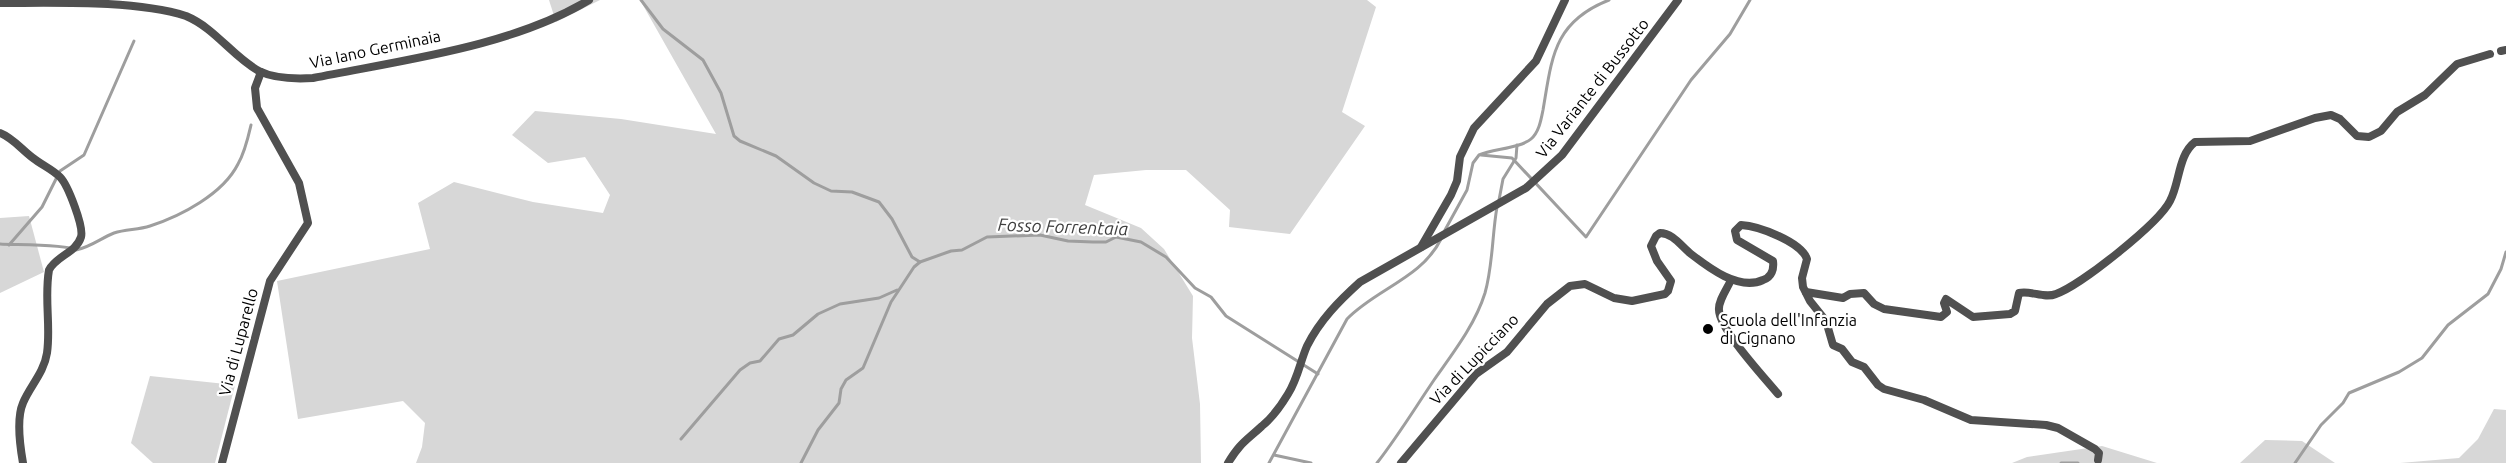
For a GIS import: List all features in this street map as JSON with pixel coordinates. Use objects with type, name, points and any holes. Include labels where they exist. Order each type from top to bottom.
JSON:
[{"type":"street","name":"Via Iano Germinaia","points":[[0,3],[116,2],[166,9],[188,16],[261,72],[282,77],[313,78],[502,37],[565,14],[589,0]]},
{"type":"street","points":[[1421,248],[1451,195],[1457,181],[1460,157],[1474,128],[1536,61],[1565,0]]},
{"type":"street","name":"Via Variante di Bussotto","points":[[1228,463],[1237,446],[1263,425],[1288,394],[1300,370],[1306,348],[1320,324],[1339,301],[1360,282],[1526,188],[1562,155],[1678,0]]},
{"type":"street","points":[[1806,292],[1842,298],[1850,294],[1864,293],[1874,304],[1884,309],[1941,317],[1947,312],[1944,303],[1946,299],[1973,317],[2010,314],[2015,310],[2019,293],[2055,294],[2087,276],[2128,244],[2169,203],[2182,162],[2189,146],[2195,142],[2250,141],[2315,118],[2331,115],[2340,119],[2357,136],[2369,137],[2380,131],[2397,112],[2425,95],[2457,64],[2490,54]]},
{"type":"street","name":"Via di Luparello","points":[[222,463],[270,281],[308,223],[299,183],[256,108],[255,88],[261,72]]},
{"type":"street","points":[[0,133],[8,136],[32,158],[59,177],[69,192],[81,227],[81,237],[75,247],[53,263],[49,270],[47,354],[39,376],[22,404],[20,413],[20,448],[23,463]]},
{"type":"street","points":[[1778,394],[1734,340],[1719,313],[1721,300],[1731,280],[1756,282],[1769,277],[1773,271],[1773,261],[1769,257],[1737,240],[1736,231],[1742,225],[1788,240],[1803,250],[1807,259],[1802,283],[1810,301],[1826,321],[1833,345],[1842,349],[1852,362],[1864,367],[1884,389],[1924,400],[1971,420],[2046,425],[2058,428],[2096,449],[2099,453],[2097,460]]},
{"type":"street","name":"Via di Lupicciano","points":[[1401,463],[1476,374],[1507,352],[1547,304],[1570,286],[1585,284],[1614,298],[1632,301],[1665,294],[1671,281],[1657,261],[1651,246],[1660,233],[1670,235],[1692,254],[1731,280]]},
{"type":"shaded area","points":[[549,0],[600,0],[556,22]]},
{"type":"shaded area","points":[[640,0],[1367,0],[1376,7],[1342,112],[1365,126],[1290,234],[1229,227],[1230,210],[1186,170],[1146,170],[1094,175],[1085,205],[1141,228],[1164,249],[1193,296],[1192,338],[1200,404],[1201,463],[416,463],[422,447],[425,423],[403,401],[298,419],[277,281],[430,249],[418,203],[454,182],[533,202],[603,213],[610,195],[585,157],[548,163],[512,135],[535,111],[621,119],[716,134]]},
{"type":"shaded area","points":[[29,216],[44,272],[0,293],[0,218]]},
{"type":"shaded area","points":[[150,376],[235,385],[215,463],[153,463],[131,443]]},
{"type":"shaded area","points":[[2494,409],[2506,410],[2506,463],[2400,463],[2459,458],[2478,439]]},
{"type":"shaded area","points":[[2265,440],[2302,441],[2335,463],[2240,463]]},
{"type":"shaded area","points":[[2102,446],[2157,463],[2012,463],[2027,457]]},
{"type":"waterway","name":"Fosso Forrentaia","points":[[641,0],[663,29],[703,60],[721,93],[734,136],[740,141],[776,156],[814,183],[831,191],[852,192],[879,202],[892,219],[912,257],[920,262]]},
{"type":"waterway","points":[[1445,230],[1467,190],[1473,163],[1479,155],[1521,144],[1534,136],[1540,122],[1549,74],[1558,44],[1576,19],[1609,0]]},
{"type":"waterway","points":[[1481,155],[1512,158],[1586,237],[1691,80],[1730,34],[1750,0]]},
{"type":"waterway","points":[[9,245],[42,207],[60,171],[84,155],[134,41]]},
{"type":"waterway","points":[[0,244],[52,246],[76,250],[114,233],[146,227],[188,210],[212,194],[231,175],[243,155],[251,125]]},
{"type":"waterway","points":[[1499,200],[1503,179],[1516,158],[1517,145]]},
{"type":"waterway","points":[[1377,463],[1456,349],[1481,305],[1488,282],[1497,207]]},
{"type":"waterway","name":"Fosso Forrentaia","points":[[801,463],[818,430],[839,403],[841,389],[846,380],[863,368],[891,302],[914,267],[920,262],[951,251],[962,250],[987,237],[1040,235],[1068,241],[1093,242],[1106,242],[1116,237],[1141,242],[1166,257],[1195,288],[1211,297],[1226,316],[1318,374]]},
{"type":"waterway","points":[[1269,463],[1347,319],[1371,299],[1411,274],[1433,252],[1441,239]]},
{"type":"waterway","points":[[2295,463],[2321,425],[2343,403],[2349,393],[2399,372],[2422,358],[2448,325],[2488,294],[2501,269],[2506,252]]},
{"type":"waterway","points":[[681,439],[740,370],[750,363],[760,361],[779,339],[793,335],[818,314],[840,304],[879,298],[897,290]]},
{"type":"waterway","points":[[1274,455],[1311,463]]},
{"type":"waterway","points":[[2061,463],[2078,463]]},
{"type":"place","name":"Scuola dell'Infanzia di Cignano","points":[[1708,329]]}]
